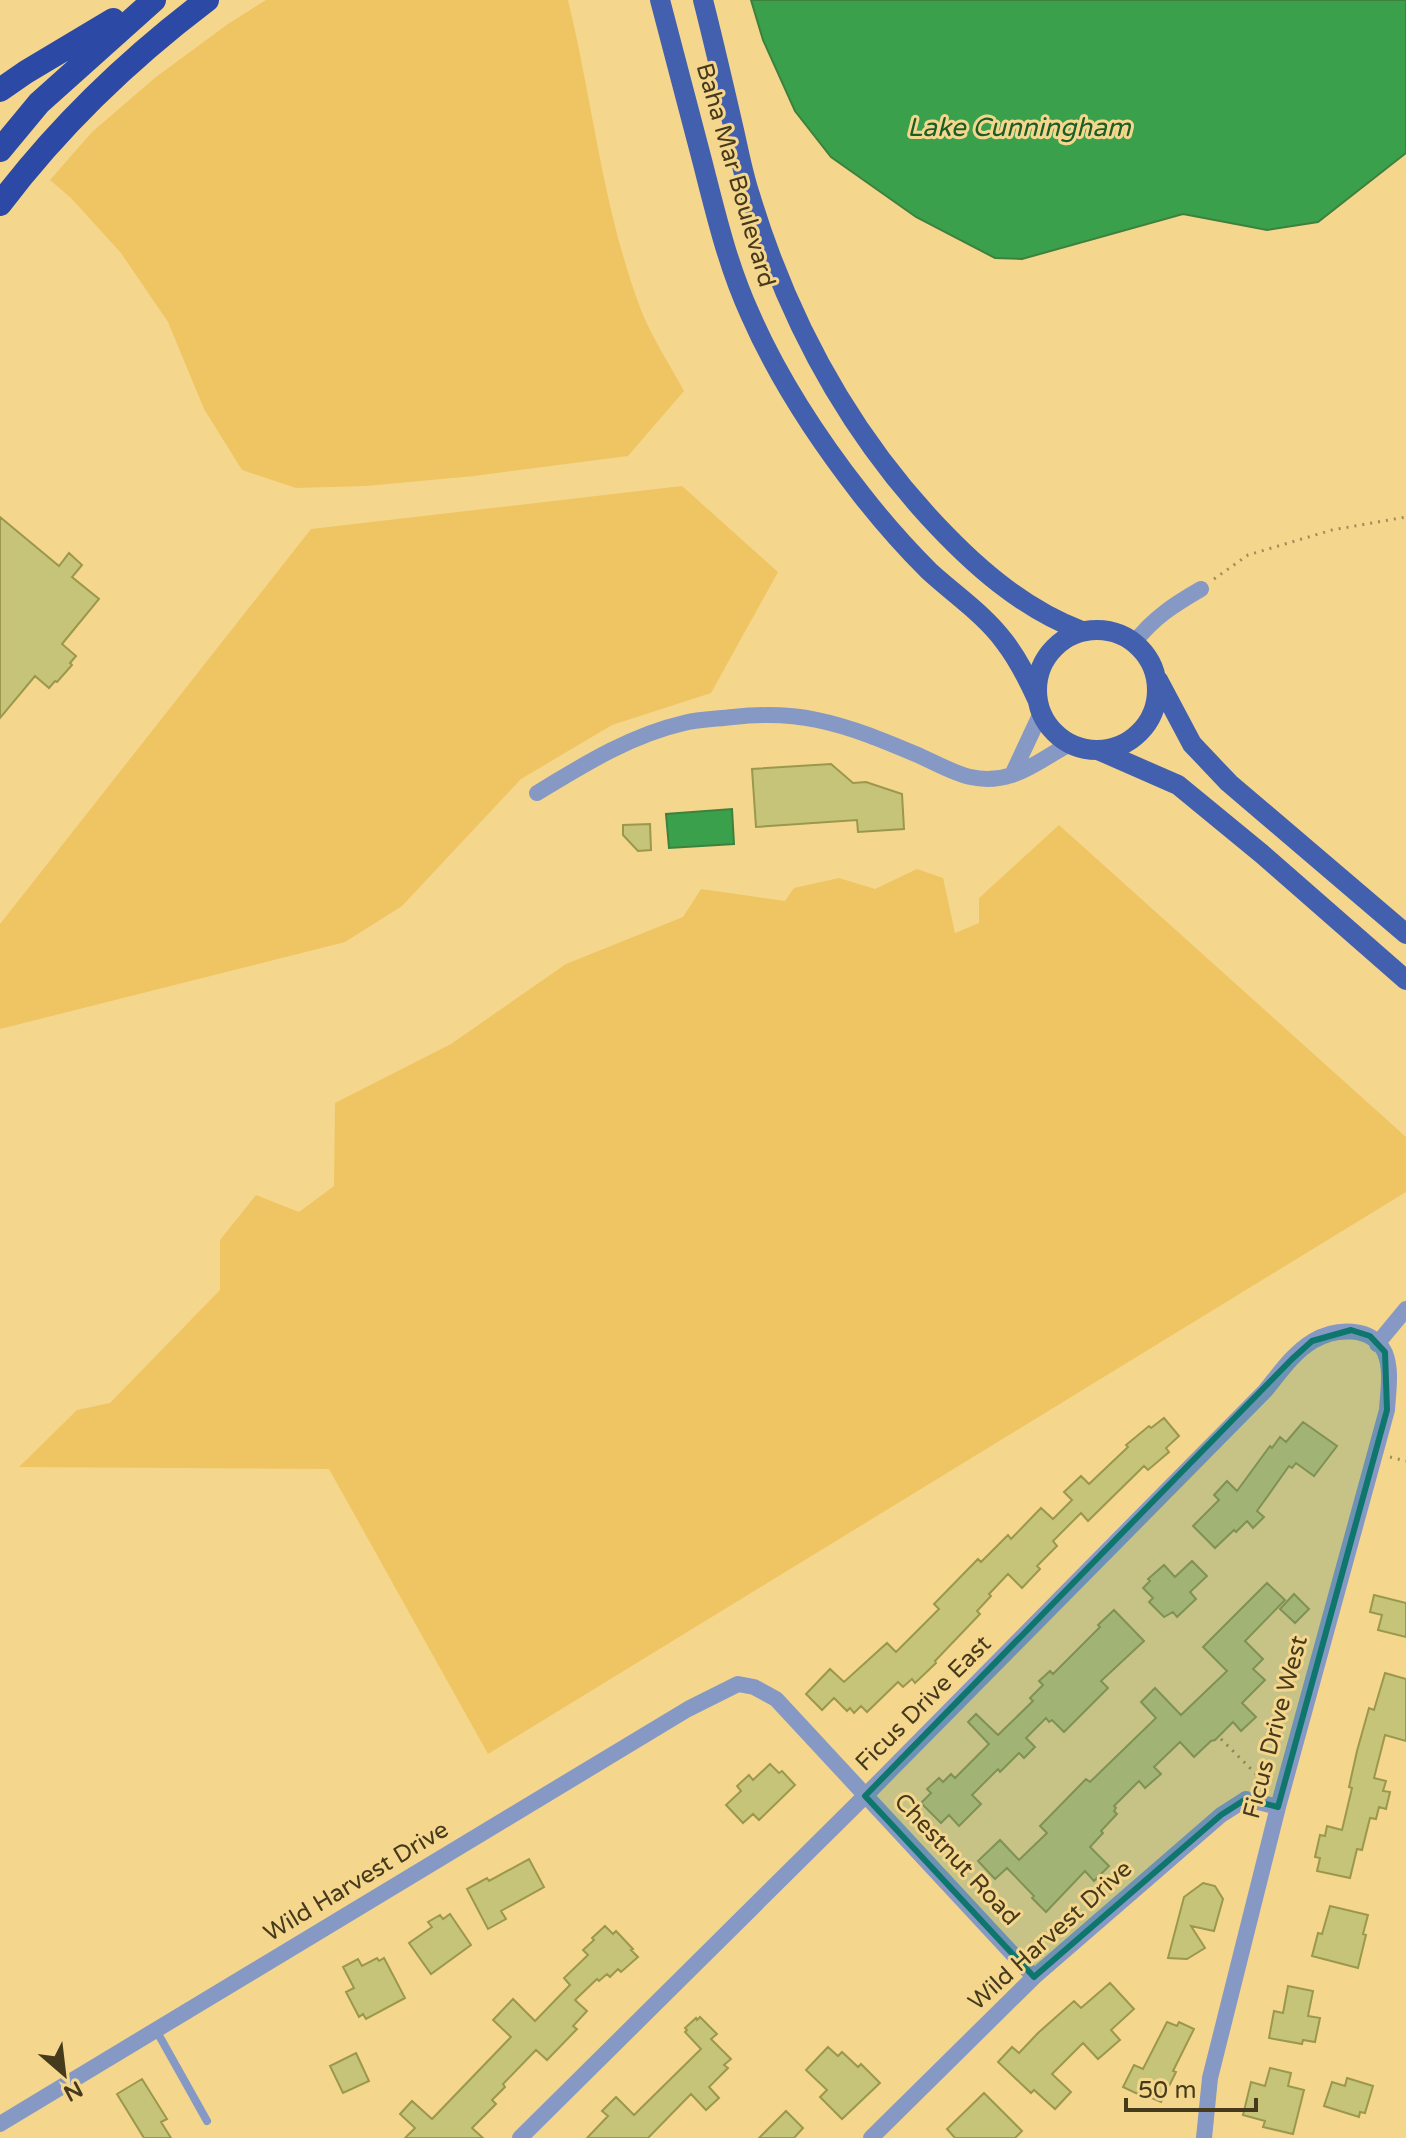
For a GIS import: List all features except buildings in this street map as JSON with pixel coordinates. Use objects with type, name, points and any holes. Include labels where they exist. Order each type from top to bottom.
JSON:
[{"type":"highway","points":[[0,90],[147,0]]},
{"type":"highway","points":[[0,150],[39,103],[154,0]]},
{"type":"highway","points":[[0,204],[60,130],[110,80],[163,33],[207,0]]},
{"type":"main road","name":"Baha Mar Boulevard","points":[[660,0],[732,268],[749,314],[770,355],[813,426],[861,494],[927,569],[1004,641],[1024,671],[1039,706]]},
{"type":"main road","name":"Baha Mar Boulevard","points":[[703,0],[749,192],[764,239],[795,314],[841,402],[916,503],[977,564],[1027,605],[1082,631]]},
{"type":"main road","points":[[1406,934],[1229,783],[1192,744],[1141,648],[1114,632],[1098,629],[1068,636],[1056,645],[1040,670],[1037,684],[1039,706],[1048,725],[1058,736],[1070,744],[1098,750],[1178,785],[1406,980]]},
{"type":"main road","points":[[1098,750],[1111,748],[1135,737],[1144,727],[1156,703],[1156,677]]},
{"type":"street","points":[[1134,643],[1145,628],[1169,607],[1201,589]]},
{"type":"street","points":[[1012,775],[1039,706]]},
{"type":"street","points":[[537,793],[598,756],[650,733],[685,723],[766,714],[818,720],[868,735],[959,776],[995,779],[1012,775],[1035,766],[1070,744]]},
{"type":"street","points":[[1373,1340],[1406,1309]]},
{"type":"street","name":"Ficus Drive East","points":[[520,2138],[865,1796],[1265,1391],[1292,1359],[1312,1341],[1331,1333],[1351,1330],[1373,1340]]},
{"type":"street","name":"Ficus Drive West","points":[[1204,2138],[1210,2078],[1278,1807],[1387,1410],[1389,1375],[1385,1352],[1373,1340]]},
{"type":"street","name":"Chestnut Road","points":[[738,1684],[754,1687],[776,1699],[1034,1977]]},
{"type":"street","name":"Wild Harvest Drive","points":[[0,2124],[688,1709],[738,1684]]},
{"type":"street","name":"Wild Harvest Drive","points":[[871,2138],[1034,1977],[1221,1815],[1246,1799],[1278,1807]]},
{"type":"lane","points":[[156,2030],[207,2121]]},
{"type":"path","points":[[1201,589],[1248,555],[1332,530],[1406,517]]},
{"type":"path","points":[[1221,1739],[1260,1778],[1278,1807]]},
{"type":"highlighted area","points":[[1351,1330],[1370,1336],[1385,1352],[1387,1410],[1278,1807],[1246,1799],[1221,1815],[1034,1977],[865,1796],[1292,1359],[1312,1341]]},
{"type":"shaded area","points":[[266,0],[568,0],[608,195],[628,272],[645,320],[684,391],[628,456],[366,486],[296,488],[242,470],[204,409],[168,322],[121,253],[71,198],[50,180],[92,132],[156,77]]},
{"type":"shaded area","points":[[682,486],[778,572],[711,693],[612,725],[521,779],[402,906],[345,942],[0,1029],[0,924],[311,529]]},
{"type":"shaded area","points":[[1059,825],[1406,1137],[1406,1192],[488,1754],[329,1469],[19,1467],[77,1410],[110,1403],[220,1290],[220,1240],[256,1195],[299,1212],[334,1186],[335,1103],[451,1044],[566,964],[683,917],[701,889],[785,901],[794,888],[839,878],[875,889],[917,869],[943,878],[955,933],[979,923],[979,898]]},
{"type":"water","name":"Lake Cunningham","points":[[751,0],[1406,0],[1406,153],[1318,222],[1267,230],[1183,214],[1022,259],[995,258],[916,217],[831,157],[795,111],[763,40]]},
{"type":"water","points":[[732,809],[734,844],[669,848],[666,814]]}]
